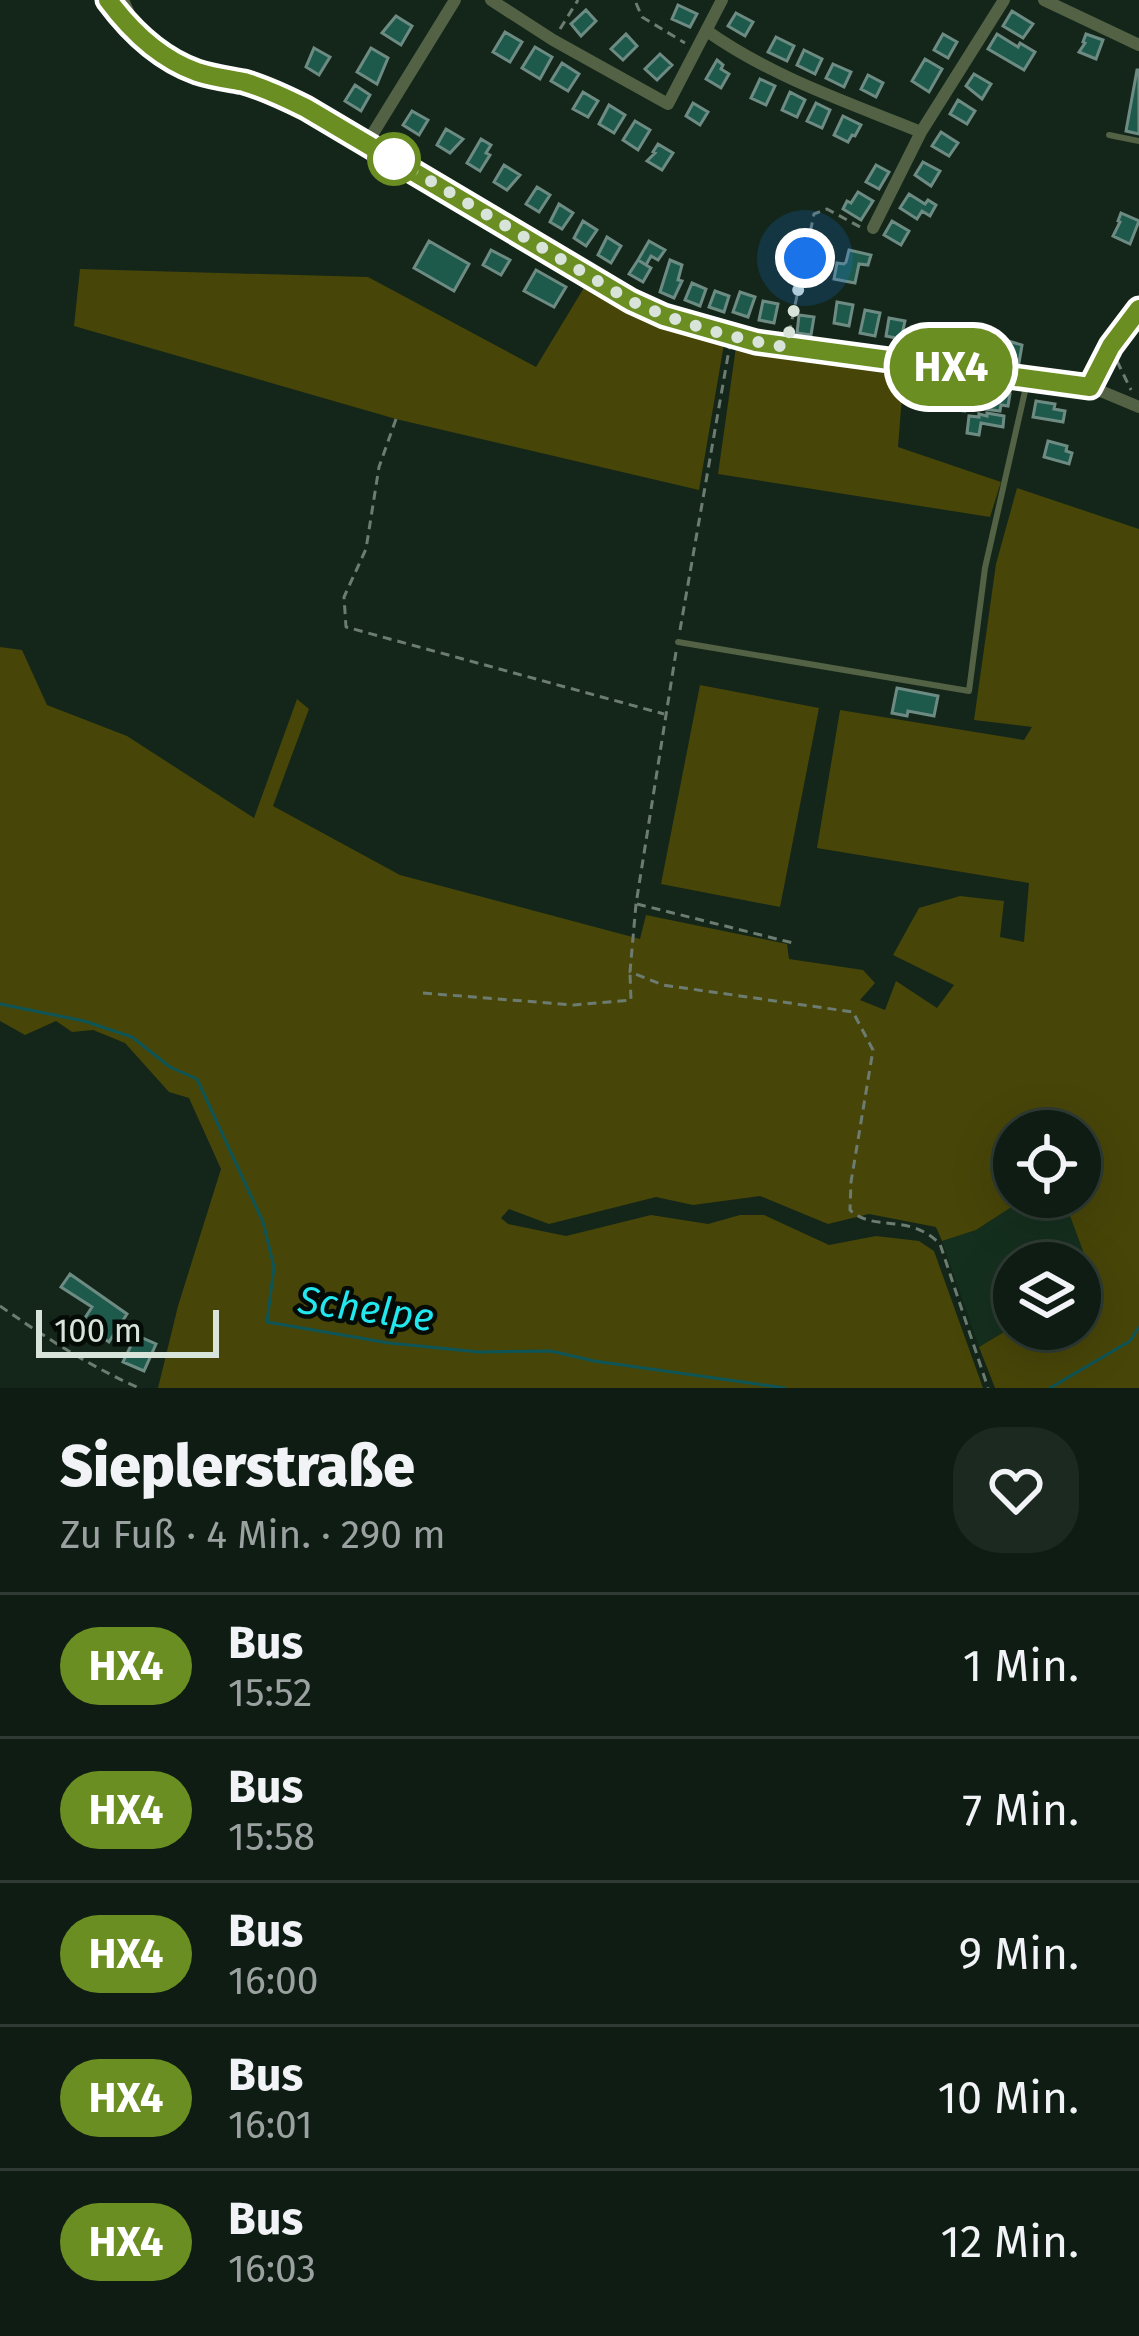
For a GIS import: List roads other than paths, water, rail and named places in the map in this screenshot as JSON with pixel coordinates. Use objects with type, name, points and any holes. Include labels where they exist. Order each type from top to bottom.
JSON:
[{"type":"street","points":[[108,0],[150,45],[197,72],[283,97],[664,316],[731,337],[786,347],[1090,387],[1135,405]]},
{"type":"street","points":[[123,0],[150,45]]},
{"type":"street","points":[[367,143],[455,0]]},
{"type":"street","points":[[491,0],[668,104],[722,0]]},
{"type":"street","points":[[873,228],[920,132],[1004,0]]},
{"type":"street","points":[[1044,0],[1139,45]]},
{"type":"street","points":[[707,31],[798,84],[920,132]]},
{"type":"street","points":[[1090,387],[1111,346],[1139,309]]},
{"type":"lane","points":[[1108,135],[1139,141]]},
{"type":"lane","points":[[678,642],[969,691],[986,568],[1028,377]]},
{"type":"waterway","name":"Schelpe","points":[[0,1004],[84,1021],[132,1037],[170,1067],[197,1079],[263,1222],[274,1267],[267,1322],[389,1343],[479,1352],[551,1351],[785,1388]]},
{"type":"waterway","name":"Schelpe","points":[[1050,1388],[1130,1341],[1139,1327]]}]
